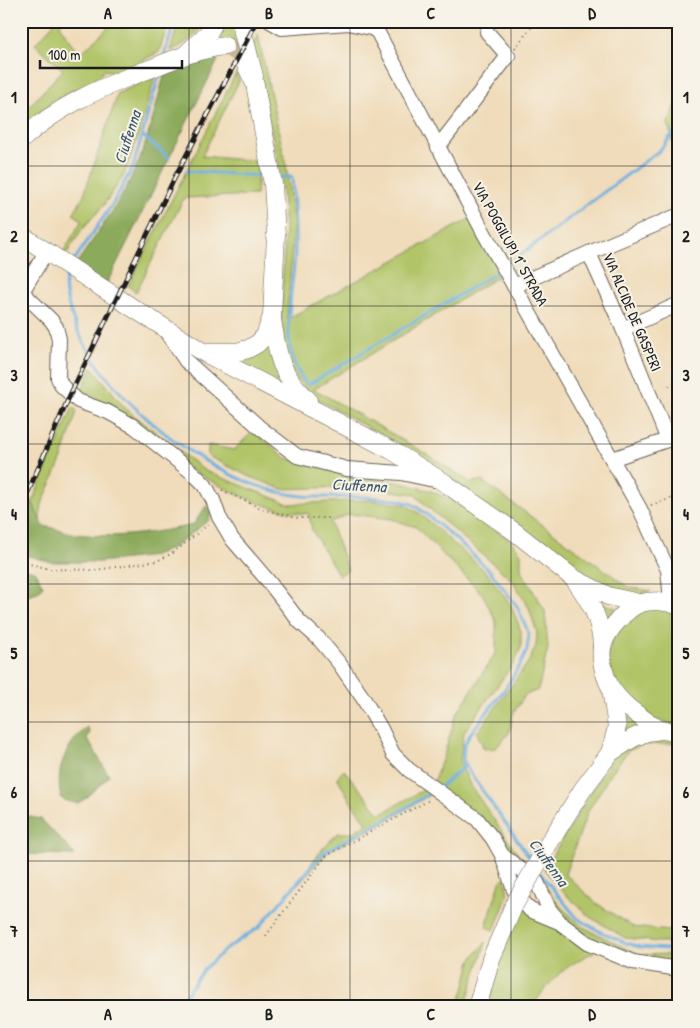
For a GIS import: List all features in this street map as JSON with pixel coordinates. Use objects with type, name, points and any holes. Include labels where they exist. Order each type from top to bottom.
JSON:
[{"type":"main road","points":[[185,55],[209,32],[215,21]]},
{"type":"main road","points":[[240,21],[252,64],[273,184],[276,252],[272,316],[279,361],[296,388],[322,412]]},
{"type":"main road","points":[[21,140],[50,116],[76,100],[185,55],[213,47],[225,46]]},
{"type":"main road","points":[[246,65],[255,84]]},
{"type":"main road","points":[[21,235],[203,352],[322,412],[391,450],[445,483],[515,532],[573,578],[608,596],[645,602],[662,601],[678,605]]},
{"type":"main road","points":[[203,352],[225,353],[248,349],[265,336],[272,316]]},
{"type":"main road","points":[[573,578],[588,599],[598,618],[605,674],[611,688],[617,727],[610,753]]},
{"type":"main road","points":[[602,646],[615,624],[645,602]]},
{"type":"main road","points":[[611,688],[627,705],[661,730]]},
{"type":"main road","points":[[477,1007],[491,959],[514,905],[549,843],[583,789],[610,753],[634,738],[654,730],[679,732]]},
{"type":"street","name":"VIA POGGILUPI 1° STRADA","points":[[270,21],[282,28],[348,22],[377,31],[514,286],[640,509],[668,570],[670,590],[678,605]]},
{"type":"street","points":[[438,147],[508,56],[487,32]]},
{"type":"street","name":"VIA ALCIDE DE GASPERI","points":[[514,286],[679,215]]},
{"type":"street","name":"VIA ALCIDE DE GASPERI","points":[[589,253],[673,438]]},
{"type":"street","points":[[53,256],[22,292],[56,327],[59,339],[58,378],[62,386],[78,401],[108,412],[135,427],[205,485],[232,539],[299,621],[339,663],[363,698],[393,754],[409,770],[477,819],[493,839],[502,855],[514,890],[530,910],[559,922],[587,943],[633,962],[679,969]]},
{"type":"street","points":[[623,329],[679,304]]},
{"type":"street","points":[[164,327],[186,361],[260,427],[298,456],[347,468],[401,473],[445,483]]},
{"type":"street","points":[[612,459],[673,438]]},
{"type":"street","points":[[645,602],[661,589],[668,570]]},
{"type":"street","points":[[502,855],[537,882],[549,908],[559,922]]},
{"type":"path","points":[[508,56],[536,21]]},
{"type":"path","points":[[669,386],[679,382]]},
{"type":"path","points":[[205,485],[216,487],[262,508],[296,518],[331,518]]},
{"type":"path","points":[[640,509],[679,496]]},
{"type":"path","points":[[21,562],[50,568],[95,570],[157,561],[173,553],[219,516]]},
{"type":"path","points":[[266,936],[326,856],[442,793]]},
{"type":"green space","points":[[53,21],[62,21],[60,26],[79,55],[115,21],[169,21],[159,52],[120,72],[104,70],[95,81],[63,95],[21,125],[21,115],[63,70],[35,44],[54,23]]},
{"type":"green space","points":[[179,21],[203,21],[190,39],[170,51]]},
{"type":"green space","points":[[222,21],[235,21],[243,53],[230,43],[205,46]]},
{"type":"green space","points":[[258,35],[286,165],[294,223],[287,319],[473,217],[504,273],[314,389],[420,450],[470,482],[482,481],[628,587],[651,591],[633,597],[610,594],[396,443],[310,395],[287,367],[281,321],[285,228],[280,169],[252,46]]},
{"type":"green space","points":[[210,58],[218,60],[106,285],[76,264],[114,209],[133,174],[147,138],[164,76]]},
{"type":"green space","points":[[236,73],[239,81],[202,156],[255,161],[258,173],[256,195],[184,198],[136,292],[128,286]]},
{"type":"green space","points":[[155,77],[139,134],[123,177],[103,206],[82,229],[64,258],[61,256],[82,220],[73,214],[83,197],[118,93]]},
{"type":"green space","points":[[679,98],[679,145],[674,148],[668,123]]},
{"type":"green space","points":[[271,342],[294,394],[227,361]]},
{"type":"green space","points":[[92,367],[126,409],[205,471],[289,504],[371,500],[406,505],[419,513],[487,573],[511,605],[521,631],[521,648],[514,663],[464,732],[460,761],[470,785],[526,866],[505,854],[433,783],[456,715],[496,652],[496,621],[483,595],[416,527],[391,519],[350,514],[330,522],[348,570],[339,576],[312,530],[309,514],[279,509],[249,499],[219,485],[160,450],[80,394]]},
{"type":"green space","points":[[73,407],[77,411],[62,458],[42,504],[40,520],[32,502]]},
{"type":"green space","points":[[253,431],[286,458],[340,472],[397,482],[432,491],[457,504],[510,540],[521,553],[521,570],[545,611],[548,648],[538,690],[525,695],[513,714],[509,733],[496,748],[484,749],[477,733],[529,661],[536,646],[537,633],[529,608],[513,581],[414,494],[372,488],[348,487],[282,489],[248,476],[208,456],[208,445],[234,450]]},
{"type":"green space","points":[[32,502],[43,526],[77,534],[106,536],[135,534],[193,525],[206,506],[211,511],[209,520],[174,547],[155,556],[99,562],[52,562],[21,554],[21,528]]},
{"type":"green space","points":[[21,567],[36,572],[43,586],[38,592],[21,597]]},
{"type":"green space","points":[[596,601],[616,608],[603,622]]},
{"type":"green space","points":[[646,608],[667,609],[679,614],[679,725],[655,720],[615,686],[607,655],[616,629]]},
{"type":"green space","points":[[620,710],[643,730],[618,741]]},
{"type":"green space","points":[[87,727],[90,732],[87,738],[109,776],[81,802],[71,802],[61,798],[59,777],[68,750],[79,734]]},
{"type":"green space","points":[[639,739],[679,740],[679,743],[642,745],[628,751],[612,772],[588,811],[565,874],[596,903],[633,927],[679,932],[679,942],[667,943],[625,938],[590,917],[561,890],[544,869],[616,752]]},
{"type":"green space","points":[[344,770],[380,814],[425,789],[433,793],[395,816],[329,851],[298,884],[311,863],[338,833],[352,833],[367,823],[351,802],[337,777]]},
{"type":"green space","points":[[21,815],[41,819],[75,855],[21,854]]},
{"type":"green space","points":[[505,877],[508,895],[494,930],[486,927],[500,882]]},
{"type":"green space","points":[[540,879],[562,908],[583,927],[639,955],[679,954],[679,964],[658,963],[598,944],[554,910]]},
{"type":"green space","points":[[522,906],[558,924],[594,952],[558,975],[532,1007],[489,1007],[499,962]]},
{"type":"green space","points":[[486,942],[465,1007],[457,1007],[464,990],[471,960]]},
{"type":"waterway","name":"Ciuffenna","points":[[164,56],[175,21]]},
{"type":"waterway","name":"Ciuffenna","points":[[73,262],[112,205],[133,167],[160,72]]},
{"type":"waterway","points":[[506,266],[660,150],[679,124]]},
{"type":"waterway","points":[[143,136],[169,158]]},
{"type":"waterway","points":[[186,171],[261,176]]},
{"type":"waterway","points":[[280,177],[292,177],[295,214],[295,251],[289,339],[298,371],[308,385],[501,270]]},
{"type":"waterway","name":"Ciuffenna","points":[[68,272],[65,287],[71,313],[84,343],[103,372],[128,400],[156,426],[187,449],[220,469],[252,484],[291,495],[368,497],[397,500],[412,504],[458,541],[490,571],[517,606],[529,634],[527,650],[505,689],[470,734],[464,746],[463,760],[468,770],[532,861]]},
{"type":"waterway","points":[[440,787],[466,765]]},
{"type":"waterway","points":[[177,1007],[204,969],[226,949],[259,927],[324,852],[382,822],[432,792]]},
{"type":"waterway","name":"Ciuffenna","points":[[540,873],[577,918],[601,932],[640,947],[679,950]]},
{"type":"tunnel","points":[[225,46],[238,53],[246,65]]},
{"type":"railway","points":[[21,508],[70,395],[175,177],[257,21]]}]
